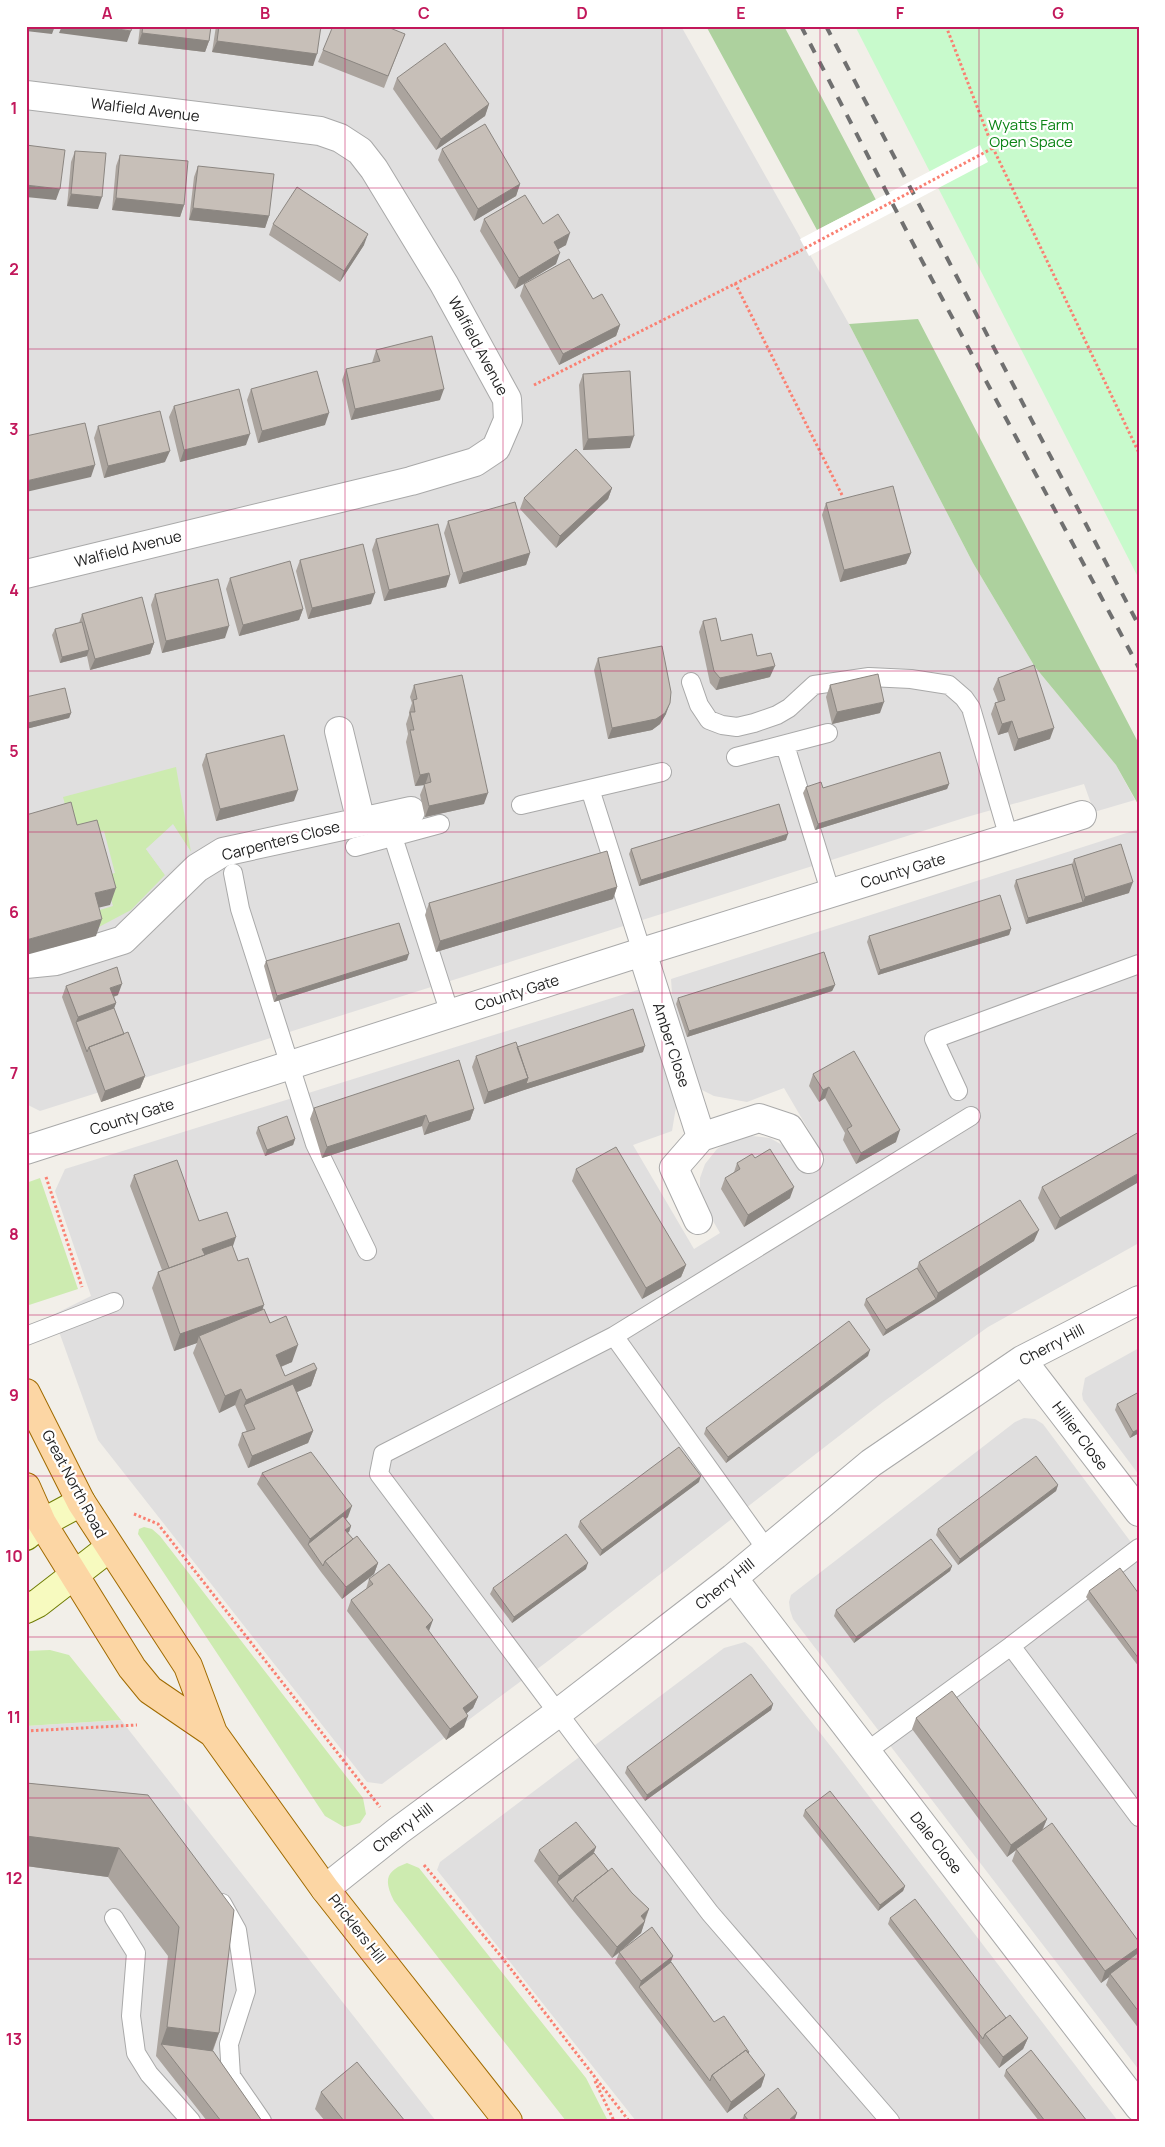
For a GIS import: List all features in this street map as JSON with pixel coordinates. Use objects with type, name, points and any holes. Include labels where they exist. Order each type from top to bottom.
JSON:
[{"type":"main road","name":"Great North Road","points":[[26,1393],[81,1502],[109,1548]]},
{"type":"main road","points":[[26,1487],[34,1529],[75,1573]]},
{"type":"main road","points":[[34,1529],[81,1502]]},
{"type":"main road","points":[[26,1609],[38,1603],[109,1548]]},
{"type":"main road","name":"Pricklers Hill","points":[[109,1548],[188,1666],[213,1733],[325,1889],[508,2121]]},
{"type":"main road","name":"Pricklers Hill","points":[[75,1573],[132,1668],[146,1686],[213,1733]]},
{"type":"street","name":"Walfield Avenue","points":[[26,95],[320,131],[347,142],[360,151],[374,169],[444,284],[506,398],[508,420],[496,448],[475,462],[401,483],[26,574]]},
{"type":"street","name":"Carpenters Close","points":[[339,731],[358,834]]},
{"type":"street","name":"Carpenters Close","points":[[26,964],[56,961],[123,940],[197,868],[222,852],[358,834],[411,811]]},
{"type":"street","name":"County Gate","points":[[31,1149],[642,952],[1082,815]]},
{"type":"street","name":"Amber Close","points":[[642,952],[701,1137]]},
{"type":"street","points":[[698,1220],[674,1168],[701,1137],[759,1118],[789,1128],[809,1159]]},
{"type":"street","name":"Cherry Hill","points":[[325,1889],[398,1831],[558,1713],[733,1578],[871,1463],[1022,1360],[1139,1300]]},
{"type":"street","name":"Hillier Close","points":[[1022,1360],[1139,1512]]},
{"type":"street","name":"Dale Close","points":[[733,1578],[1139,2107]]},
{"type":"lane","points":[[691,682],[699,704],[710,720],[722,725],[736,727],[777,715],[789,708],[814,685],[869,677],[910,679],[949,686],[964,698],[972,708],[1009,838]]},
{"type":"lane","points":[[736,757],[828,733]]},
{"type":"lane","points":[[785,744],[830,894]]},
{"type":"lane","points":[[522,805],[662,772]]},
{"type":"lane","points":[[590,789],[642,952]]},
{"type":"lane","points":[[358,834],[393,837],[440,824]]},
{"type":"lane","points":[[393,837],[450,1014]]},
{"type":"lane","points":[[233,873],[240,909],[315,1144],[368,1251]]},
{"type":"lane","points":[[958,1091],[934,1039],[1139,964]]},
{"type":"lane","points":[[890,2121],[710,1913],[379,1474],[384,1454],[614,1336],[971,1116]]},
{"type":"lane","points":[[26,1336],[114,1302]]},
{"type":"lane","points":[[614,1336],[767,1550]]},
{"type":"lane","points":[[866,1752],[1011,1646],[1139,1548]]},
{"type":"lane","points":[[1011,1646],[1139,1817]]},
{"type":"lane","points":[[215,1890],[237,1930],[246,1991],[229,2044],[231,2076],[262,2121]]},
{"type":"lane","points":[[114,1918],[136,1953],[131,2016],[136,2053],[150,2074],[191,2121]]},
{"type":"path","points":[[946,26],[993,148],[1139,453]]},
{"type":"path","points":[[506,398],[796,253],[993,148]]},
{"type":"path","points":[[735,283],[843,497]]},
{"type":"path","points":[[31,1149],[84,1292]]},
{"type":"path","points":[[134,1514],[158,1524],[382,1810]]},
{"type":"path","points":[[26,1731],[137,1725]]},
{"type":"path","points":[[424,1865],[500,1955],[629,2121]]},
{"type":"path","points":[[593,2076],[614,2121]]},
{"type":"shaded area","points":[[26,26],[681,26],[849,324],[973,563],[1035,667],[1116,765],[1135,800],[1094,812],[1084,784],[967,817],[40,1111],[28,1105],[26,1100]]},
{"type":"shaded area","points":[[173,824],[191,852],[165,875],[146,849]]},
{"type":"shaded area","points":[[1139,829],[1139,1243],[988,1327],[883,1402],[548,1661],[382,1784],[367,1782],[98,1440],[53,1315],[91,1296],[55,1191],[65,1169],[644,988],[677,1101],[672,1131],[633,1145],[694,1249],[720,1233],[702,1202],[700,1192],[700,1178],[705,1164],[717,1149],[733,1139],[752,1136],[770,1138],[784,1146],[800,1172],[825,1158],[784,1088],[747,1102],[714,1096],[700,1089],[673,1007],[671,979]]},
{"type":"shaded area","points":[[1139,1348],[1139,1475],[1083,1400],[1082,1394],[1085,1378]]},
{"type":"shaded area","points":[[1024,1418],[1035,1419],[1043,1424],[1139,1553],[1139,2070],[793,1619],[790,1610],[789,1602],[791,1595],[1015,1422]]},
{"type":"shaded area","points":[[745,1642],[752,1647],[836,1753],[1118,2121],[636,2121],[437,1870],[440,1862],[724,1648]]},
{"type":"shaded area","points":[[121,1720],[436,2121],[26,2121],[26,1726]]},
{"type":"green space","points":[[706,26],[784,26],[876,200],[817,230]]},
{"type":"green space","name":"Wyatts Farm Open Space","points":[[855,26],[1139,26],[1139,579]]},
{"type":"green space","points":[[918,319],[1139,744],[1139,806],[1116,765],[1035,667],[973,563],[849,324]]},
{"type":"green space","points":[[176,767],[191,852],[173,825],[146,849],[165,875],[131,910],[97,928],[93,912],[113,906],[104,876],[115,873],[104,831],[74,839],[63,797]]},
{"type":"green space","points":[[40,1178],[78,1289],[26,1306],[26,1183]]},
{"type":"green space","points":[[144,1527],[152,1529],[160,1536],[363,1798],[366,1814],[360,1823],[344,1827],[325,1816],[138,1534],[139,1529]]},
{"type":"green space","points":[[50,1650],[69,1655],[121,1720],[26,1726],[26,1651]]},
{"type":"green space","points":[[407,1863],[419,1868],[586,2078],[608,2121],[566,2121],[394,1901],[389,1888],[388,1877],[394,1870]]},
{"type":"pier","points":[[980,145],[988,162],[809,256],[800,239]]},
{"type":"building","points":[[98,26],[132,26],[131,31]]},
{"type":"building","points":[[143,26],[211,26],[209,41],[142,33]]},
{"type":"building","points":[[219,26],[321,26],[317,54],[217,41]]},
{"type":"building","points":[[333,26],[385,26],[405,34],[388,76],[323,50]]},
{"type":"building","points":[[445,43],[489,104],[441,139],[397,78]]},
{"type":"building","points":[[485,124],[520,184],[478,209],[442,149]]},
{"type":"building","points":[[26,145],[65,150],[60,189],[26,185]]},
{"type":"building","points":[[75,151],[106,153],[102,197],[71,194]]},
{"type":"building","points":[[120,155],[188,161],[184,205],[116,198]]},
{"type":"building","points":[[198,166],[274,174],[269,216],[193,208]]},
{"type":"building","points":[[297,187],[368,234],[344,271],[273,224]]},
{"type":"building","points":[[525,195],[543,224],[558,214],[570,233],[554,242],[560,253],[519,278],[484,219]]},
{"type":"building","points":[[569,259],[593,299],[602,294],[620,325],[563,354],[524,284]]},
{"type":"building","points":[[432,336],[444,389],[355,409],[346,369],[380,361],[376,350]]},
{"type":"building","points":[[317,371],[329,413],[262,431],[251,389]]},
{"type":"building","points":[[630,371],[634,436],[588,439],[583,374]]},
{"type":"building","points":[[239,389],[250,434],[184,450],[174,406]]},
{"type":"building","points":[[160,411],[170,451],[108,466],[98,426]]},
{"type":"building","points":[[85,423],[95,465],[26,481],[26,436]]},
{"type":"building","points":[[576,449],[612,488],[560,536],[524,498]]},
{"type":"building","points":[[893,486],[911,553],[844,570],[826,503]]},
{"type":"building","points":[[515,502],[530,553],[463,573],[448,521]]},
{"type":"building","points":[[438,524],[450,575],[389,590],[376,539]]},
{"type":"building","points":[[363,544],[375,593],[312,608],[300,560]]},
{"type":"building","points":[[290,561],[303,609],[243,625],[230,578]]},
{"type":"building","points":[[218,579],[229,626],[166,641],[155,594]]},
{"type":"building","points":[[142,597],[154,643],[95,659],[82,614]]},
{"type":"building","points":[[716,618],[721,641],[752,634],[757,656],[771,653],[775,666],[720,678],[714,671],[703,621]]},
{"type":"building","points":[[82,622],[89,650],[62,657],[55,629]]},
{"type":"building","points":[[662,646],[671,692],[670,703],[665,713],[656,719],[612,728],[598,658]]},
{"type":"building","points":[[1034,665],[1054,728],[1018,739],[1012,721],[1002,724],[995,703],[1005,700],[998,678]]},
{"type":"building","points":[[878,674],[884,702],[837,712],[830,685]]},
{"type":"building","points":[[462,675],[488,793],[429,806],[424,784],[431,782],[429,773],[420,775],[410,730],[414,730],[410,712],[415,712],[413,700],[417,699],[414,685]]},
{"type":"building","points":[[65,688],[71,713],[28,723],[26,697]]},
{"type":"building","points":[[284,735],[298,790],[220,809],[206,754]]},
{"type":"building","points":[[940,752],[949,784],[818,824],[806,787],[821,782],[823,788]]},
{"type":"building","points":[[71,802],[77,825],[97,820],[116,888],[95,893],[102,919],[26,940],[26,815]]},
{"type":"building","points":[[779,804],[788,834],[641,880],[631,849]]},
{"type":"building","points":[[1121,844],[1133,882],[1085,897],[1074,859]]},
{"type":"building","points":[[607,851],[617,887],[440,941],[429,903]]},
{"type":"building","points":[[1072,864],[1083,902],[1028,918],[1016,880]]},
{"type":"building","points":[[1000,895],[1011,929],[880,970],[869,936]]},
{"type":"building","points":[[399,923],[409,954],[277,996],[266,961]]},
{"type":"building","points":[[824,952],[835,985],[689,1031],[678,998]]},
{"type":"building","points":[[117,967],[122,984],[110,988],[116,1003],[78,1017],[66,986]]},
{"type":"building","points":[[114,1008],[124,1034],[89,1047],[87,1052],[76,1022]]},
{"type":"building","points":[[633,1009],[645,1046],[526,1084],[528,1078],[517,1047]]},
{"type":"building","points":[[128,1032],[145,1076],[105,1091],[89,1047]]},
{"type":"building","points":[[516,1042],[528,1078],[488,1092],[476,1056]]},
{"type":"building","points":[[854,1051],[900,1130],[861,1153],[847,1129],[852,1126],[829,1087],[823,1090],[813,1074]]},
{"type":"building","points":[[459,1060],[474,1109],[429,1123],[426,1115],[327,1147],[314,1108]]},
{"type":"building","points":[[287,1116],[295,1139],[267,1150],[258,1127]]},
{"type":"building","points":[[1139,1132],[1139,1173],[1060,1218],[1042,1187]]},
{"type":"building","points":[[616,1147],[686,1265],[646,1288],[576,1169]]},
{"type":"building","points":[[770,1149],[794,1187],[748,1215],[725,1178],[740,1169],[737,1163],[752,1154],[755,1158]]},
{"type":"building","points":[[177,1160],[199,1221],[227,1212],[236,1237],[202,1249],[205,1255],[169,1268],[134,1175]]},
{"type":"building","points":[[1020,1200],[1039,1230],[938,1293],[919,1262]]},
{"type":"building","points":[[232,1245],[238,1261],[248,1258],[264,1305],[180,1334],[158,1272]]},
{"type":"building","points":[[917,1268],[936,1299],[886,1330],[866,1299]]},
{"type":"building","points":[[264,1309],[270,1323],[286,1316],[298,1345],[276,1355],[285,1376],[314,1363],[317,1369],[246,1400],[241,1389],[225,1396],[199,1336]]},
{"type":"building","points":[[849,1321],[870,1350],[728,1457],[706,1428]]},
{"type":"building","points":[[293,1384],[313,1431],[252,1456],[242,1433],[255,1429],[244,1405]]},
{"type":"building","points":[[1139,1392],[1139,1429],[1133,1432],[1117,1404]]},
{"type":"building","points":[[679,1447],[701,1476],[602,1550],[580,1521]]},
{"type":"building","points":[[311,1452],[352,1506],[310,1539],[262,1473]]},
{"type":"building","points":[[1036,1456],[1058,1485],[960,1559],[938,1529]]},
{"type":"building","points":[[343,1516],[351,1526],[345,1530],[353,1539],[325,1561],[323,1566],[308,1544]]},
{"type":"building","points":[[566,1534],[588,1563],[514,1617],[493,1588]]},
{"type":"building","points":[[357,1536],[378,1563],[346,1587],[325,1561]]},
{"type":"building","points":[[931,1539],[952,1566],[856,1637],[836,1610]]},
{"type":"building","points":[[389,1564],[433,1620],[426,1627],[478,1697],[463,1708],[468,1716],[450,1729],[351,1600],[373,1584],[369,1579]]},
{"type":"building","points":[[1120,1568],[1139,1594],[1139,1659],[1089,1591]]},
{"type":"building","points":[[751,1674],[773,1704],[647,1795],[627,1767]]},
{"type":"building","points":[[952,1691],[1047,1819],[1011,1845],[916,1718]]},
{"type":"building","points":[[26,1783],[148,1795],[234,1910],[219,2033],[167,2027],[179,1927],[119,1848],[26,1836]]},
{"type":"building","points":[[830,1791],[905,1886],[880,1905],[805,1810]]},
{"type":"building","points":[[576,1822],[596,1847],[559,1876],[539,1850]]},
{"type":"building","points":[[1052,1823],[1139,1942],[1139,1947],[1105,1971],[1016,1849]]},
{"type":"building","points":[[594,1853],[608,1871],[575,1897],[573,1902],[557,1882]]},
{"type":"building","points":[[612,1868],[632,1893],[649,1909],[641,1916],[645,1921],[617,1947],[575,1897]]},
{"type":"building","points":[[915,1899],[1006,2018],[985,2034],[983,2039],[890,1918]]},
{"type":"building","points":[[652,1927],[673,1956],[641,1981],[619,1952]]},
{"type":"building","points":[[1139,1952],[1139,2012],[1110,1974]]},
{"type":"building","points":[[671,1962],[714,2022],[724,2016],[749,2052],[746,2050],[712,2075],[710,2081],[639,1987]]},
{"type":"building","points":[[1010,2015],[1028,2038],[1003,2057],[985,2034]]},
{"type":"building","points":[[161,2044],[213,2051],[262,2121],[221,2121]]},
{"type":"building","points":[[746,2050],[765,2075],[731,2102],[712,2075]]},
{"type":"building","points":[[1031,2050],[1087,2121],[1045,2121],[1006,2070]]},
{"type":"building","points":[[357,2062],[405,2121],[344,2121],[321,2092]]},
{"type":"building","points":[[778,2088],[797,2113],[788,2121],[749,2121],[744,2115]]},
{"type":"railway","points":[[801,26],[920,257],[1139,668]]},
{"type":"railway","points":[[826,26],[1139,626]]}]
